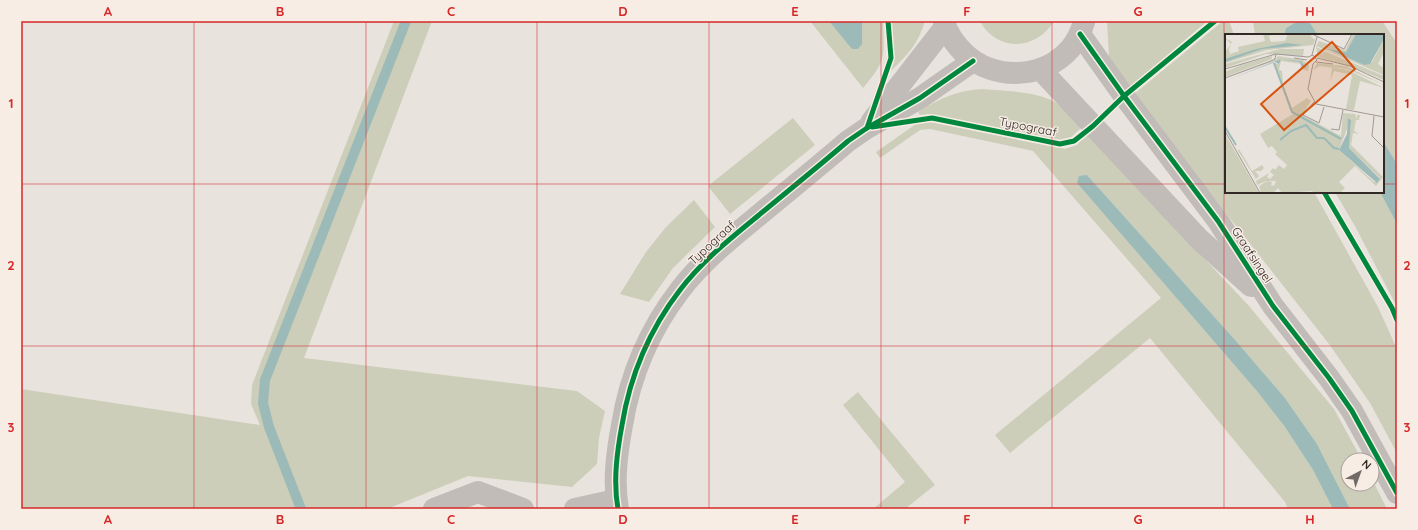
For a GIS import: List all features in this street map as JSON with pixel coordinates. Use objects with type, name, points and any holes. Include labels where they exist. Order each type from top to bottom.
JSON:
[{"type":"street","points":[[945,24],[957,46],[973,61],[989,69],[1006,73],[1023,73],[1040,69],[1056,61],[1070,49],[1082,28]]},
{"type":"street","name":"Typograaf","points":[[866,128],[945,24]]},
{"type":"street","name":"Graafsingel","points":[[1082,28],[1124,96],[1218,221],[1273,306],[1329,378],[1352,411],[1397,493]]},
{"type":"street","name":"Typograaf","points":[[617,504],[617,453],[625,408],[634,376],[654,329],[680,290],[705,261],[736,234],[866,128],[920,98],[973,61]]},
{"type":"street","name":"Graafsingel","points":[[1040,69],[1199,239],[1273,306]]},
{"type":"street","points":[[434,509],[478,492],[523,509]]},
{"type":"street","points":[[575,509],[617,504]]},
{"type":"green space","points":[[394,21],[432,21],[304,358],[577,391],[605,411],[599,438],[597,464],[572,487],[468,476],[387,509],[21,509],[21,389],[260,425],[251,404],[252,385]]},
{"type":"green space","points":[[810,21],[829,21],[852,48],[858,49],[862,43],[862,21],[883,21],[884,43],[882,58],[871,79],[863,88]]},
{"type":"green space","points":[[892,21],[925,21],[919,37],[911,49],[890,72],[888,70],[893,47]]},
{"type":"green space","points":[[980,21],[1054,21],[1047,31],[1038,38],[1017,44],[1006,43],[996,39],[987,31]]},
{"type":"green space","points":[[1107,21],[1207,21],[1128,89],[1109,57]]},
{"type":"green space","points":[[1223,21],[1230,23],[1234,34],[1225,34],[1225,193],[1315,193],[1378,307],[1397,349],[1397,453],[1370,403],[1329,344],[1133,95]]},
{"type":"green space","points":[[1253,21],[1298,21],[1286,28],[1284,34],[1255,34]]},
{"type":"green space","points":[[1305,21],[1382,21],[1397,43],[1397,164],[1384,143],[1384,34],[1317,34],[1310,23]]},
{"type":"green space","points":[[983,89],[1020,92],[1047,98],[1055,102],[1069,114],[1081,128],[1071,137],[1059,140],[928,114],[920,115],[918,112],[933,103],[957,93]]},
{"type":"green space","points":[[793,118],[815,145],[730,214],[708,186]]},
{"type":"green space","points":[[930,122],[1065,149],[1077,145],[1087,134],[1249,306],[1334,409],[1358,452],[1340,452],[1340,489],[1317,444],[1285,398],[1236,341],[1087,175],[1077,183],[1256,390],[1285,427],[1313,470],[1333,509],[1288,509],[1285,502],[1150,338],[1010,453],[995,435],[1161,298],[1033,151],[930,129],[920,130],[880,158],[876,152],[916,124]]},
{"type":"green space","points":[[1336,193],[1381,193],[1397,224],[1397,307],[1356,228]]},
{"type":"green space","points":[[694,200],[715,227],[673,268],[649,302],[620,294],[646,252],[666,227]]},
{"type":"green space","points":[[858,392],[935,485],[905,509],[873,509],[905,482],[843,405]]},
{"type":"green space","points":[[1341,492],[1378,492],[1387,509],[1350,509]]},
{"type":"water","points":[[829,21],[862,21],[862,44],[858,49],[852,49]]},
{"type":"water","points":[[1298,21],[1310,23],[1317,34],[1284,34],[1286,28]]},
{"type":"water","points":[[1384,143],[1397,164],[1397,224],[1381,193],[1384,193]]},
{"type":"water","points":[[1087,175],[1236,341],[1285,398],[1317,444],[1340,492],[1350,509],[1333,509],[1313,470],[1285,427],[1256,390],[1077,183],[1079,176]]},
{"type":"waterway","points":[[301,509],[269,427],[263,403],[265,380],[406,21]]},
{"type":"cycle path","points":[[867,128],[891,58],[888,21]]},
{"type":"cycle path","points":[[872,127],[932,118],[1060,144],[1074,141],[1093,126],[1124,96],[1215,21]]},
{"type":"cycle path","points":[[1080,34],[1124,96],[1218,221],[1273,306],[1329,378],[1352,411],[1397,493]]},
{"type":"cycle path","points":[[618,509],[616,488],[617,456],[630,389],[643,354],[659,321],[680,290],[717,250],[848,141],[867,128],[920,98],[973,61]]},
{"type":"cycle path","points":[[1325,193],[1392,308],[1397,320]]}]
